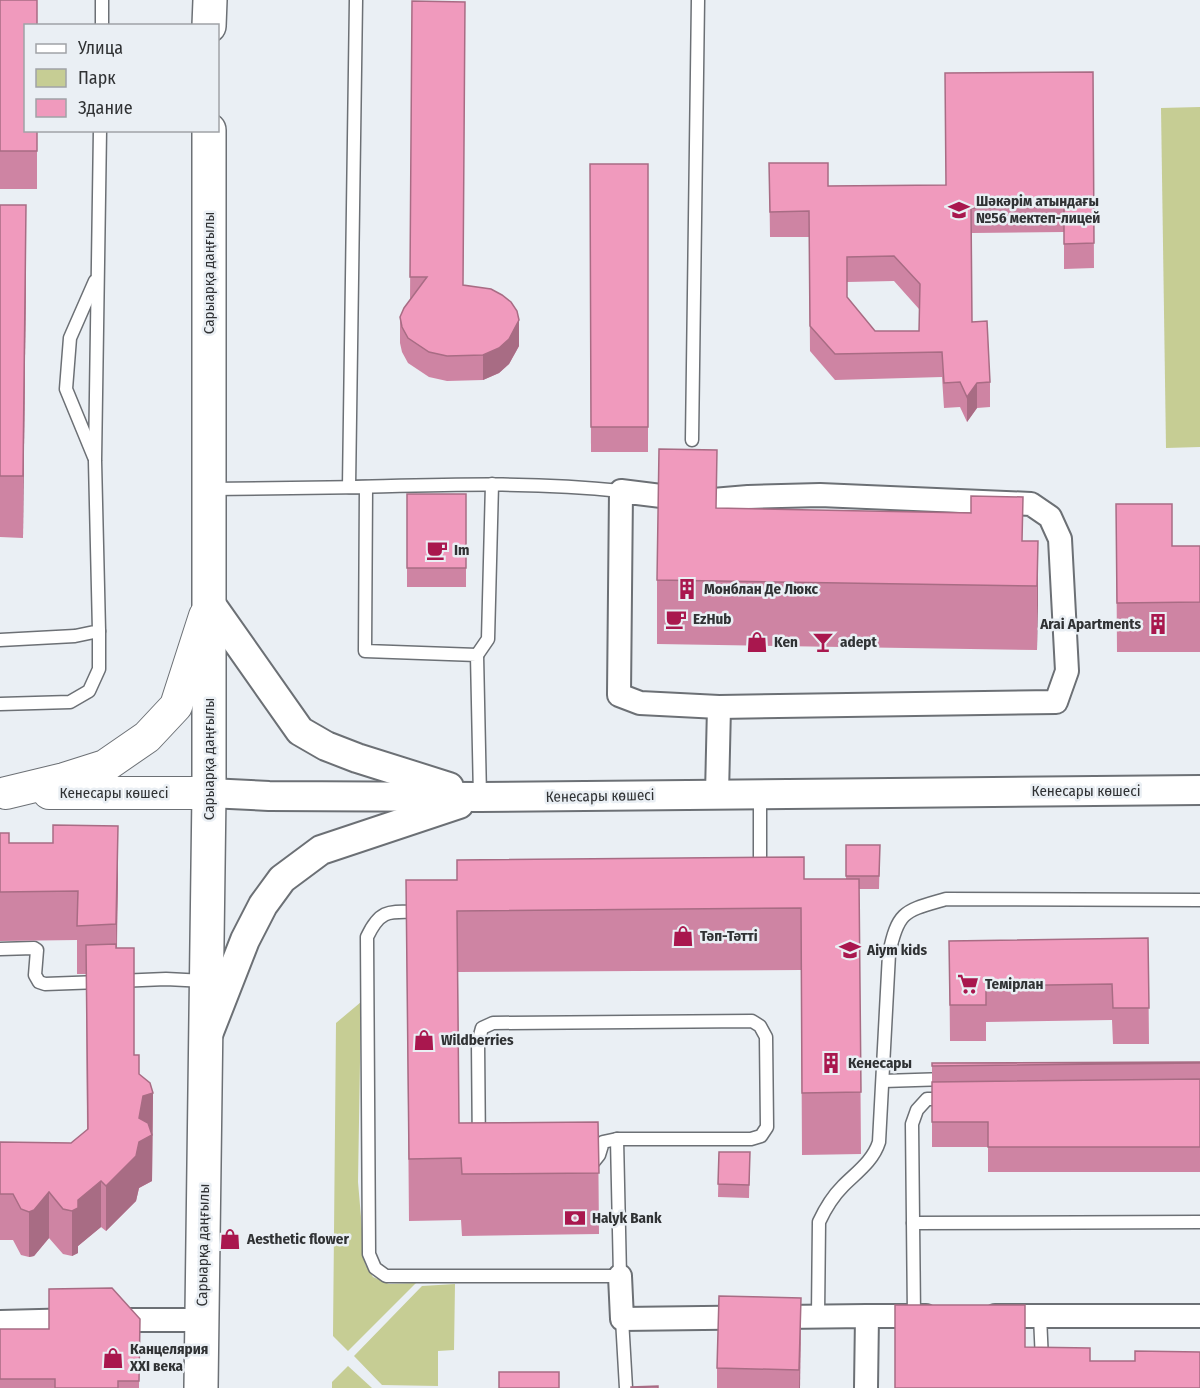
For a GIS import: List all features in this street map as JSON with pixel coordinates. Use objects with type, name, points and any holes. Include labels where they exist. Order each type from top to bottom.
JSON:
[{"type":"main road","points":[[209,24],[210,0]]},
{"type":"main road","name":"Сарыарқа даңғылы","points":[[201,1388],[209,793],[209,132]]},
{"type":"main road","points":[[3,793],[64,779],[105,765],[147,737],[176,706],[210,603]]},
{"type":"main road","name":"Кенесары көшесі","points":[[3,793],[209,793]]},
{"type":"street","points":[[621,491],[701,501],[820,495],[1031,504],[1050,517],[1060,539],[1067,671],[1056,702],[719,706],[640,703],[619,695],[621,491]]},
{"type":"street","points":[[210,603],[300,731],[326,746],[357,758],[480,796]]},
{"type":"street","points":[[717,794],[719,706]]},
{"type":"street","name":"Кенесары көшесі","points":[[209,793],[269,796],[480,796],[1200,790]]},
{"type":"street","points":[[206,1039],[245,940],[263,905],[282,879],[321,850],[480,796]]},
{"type":"street","points":[[620,1276],[622,1319],[948,1316]]},
{"type":"street","points":[[866,1388],[867,1316]]},
{"type":"street","points":[[971,1316],[1200,1316]]},
{"type":"street","points":[[0,1322],[202,1320]]},
{"type":"lane","points":[[102,0],[102,24]]},
{"type":"lane","points":[[349,487],[356,0]]},
{"type":"lane","points":[[692,440],[698,0]]},
{"type":"lane","points":[[0,704],[70,702],[89,691],[99,669],[95,461],[100,132]]},
{"type":"lane","points":[[95,461],[66,389],[70,338],[98,275]]},
{"type":"lane","points":[[480,796],[477,655],[488,639],[492,484]]},
{"type":"lane","points":[[209,489],[492,484],[585,487],[621,491]]},
{"type":"lane","points":[[349,487],[366,487],[365,651],[477,655]]},
{"type":"lane","points":[[0,640],[75,636],[99,631]]},
{"type":"lane","points":[[760,793],[760,888]]},
{"type":"lane","points":[[818,1316],[819,1222],[841,1188],[873,1158],[879,1142],[890,954],[894,929],[902,915],[946,899],[1200,900]]},
{"type":"lane","points":[[434,912],[387,912],[375,921],[367,937],[369,1254],[375,1268],[386,1276],[620,1276],[617,1139]]},
{"type":"lane","points":[[0,949],[34,948],[37,950],[35,975],[39,982],[45,984],[166,979],[206,981]]},
{"type":"lane","points":[[752,1021],[760,1026],[766,1036],[767,1115],[767,1127],[761,1136],[751,1139],[617,1139],[603,1142],[599,1155],[591,1165],[493,1169],[483,1165],[479,1154],[478,1043],[482,1028],[493,1023],[752,1021]]},
{"type":"lane","points":[[883,1081],[965,1079]]},
{"type":"lane","points":[[914,1316],[912,1124],[917,1110],[927,1099],[963,1099]]},
{"type":"lane","points":[[913,1223],[1200,1222]]},
{"type":"lane","points":[[1040,1316],[1041,1360],[1048,1368]]},
{"type":"lane","points":[[622,1319],[626,1388]]},
{"type":"green space","points":[[1200,107],[1200,447],[1166,448],[1161,108]]},
{"type":"green space","points":[[361,1002],[358,1182],[365,1264],[373,1277],[389,1284],[416,1283],[348,1351],[333,1336],[336,1023]]},
{"type":"green space","points":[[455,1284],[454,1350],[438,1351],[438,1386],[382,1385],[354,1356],[422,1286]]},
{"type":"green space","points":[[348,1366],[372,1388],[332,1388],[332,1382]]},
{"type":"building","points":[[0,0],[37,0],[37,24],[24,24],[24,132],[37,132],[37,151],[0,151]]},
{"type":"building","points":[[412,1],[465,2],[463,285],[491,289],[502,295],[511,302],[517,311],[519,320],[509,339],[499,348],[483,355],[447,356],[429,352],[408,338],[402,327],[400,317],[404,308],[427,277],[410,277]]},
{"type":"building","points":[[1093,72],[1094,243],[1064,244],[1064,207],[971,208],[972,322],[987,321],[990,382],[977,383],[967,397],[960,382],[944,383],[942,352],[835,354],[810,326],[809,211],[770,212],[769,163],[828,163],[828,186],[946,185],[945,73]],"holes":[[[894,256],[920,284],[919,331],[875,331],[847,297],[847,257]]]},
{"type":"building","points":[[590,164],[648,164],[648,427],[591,427]]},
{"type":"building","points":[[0,205],[26,205],[23,476],[0,476]]},
{"type":"building","points":[[659,449],[717,450],[716,508],[971,513],[971,496],[1023,497],[1022,541],[1038,541],[1037,586],[657,580]]},
{"type":"building","name":"Im","points":[[407,494],[466,494],[466,568],[407,568]]},
{"type":"building","points":[[1116,504],[1172,504],[1172,546],[1200,546],[1200,602],[1117,603]]},
{"type":"building","points":[[53,825],[118,826],[116,924],[77,926],[78,891],[0,892],[0,833],[9,833],[9,843],[53,843]]},
{"type":"building","points":[[846,845],[880,845],[879,876],[846,876]]},
{"type":"building","points":[[804,857],[804,879],[859,879],[861,1092],[802,1093],[801,908],[457,911],[459,1123],[598,1122],[599,1173],[462,1174],[461,1158],[409,1159],[406,880],[457,880],[457,860]]},
{"type":"building","points":[[1148,938],[1149,1008],[1113,1008],[1112,984],[986,986],[986,1005],[950,1005],[949,941]]},
{"type":"building","points":[[116,944],[116,948],[134,948],[134,1055],[139,1055],[139,1074],[150,1083],[153,1093],[143,1096],[139,1118],[148,1123],[152,1135],[139,1142],[136,1156],[106,1186],[101,1181],[78,1200],[78,1208],[72,1211],[63,1209],[49,1192],[34,1210],[29,1212],[21,1209],[13,1194],[0,1194],[0,1142],[71,1143],[88,1129],[86,945]]},
{"type":"building","points":[[932,1063],[1200,1063],[932,1066]]},
{"type":"building","points":[[1200,1079],[1200,1147],[988,1147],[988,1122],[932,1122],[932,1082]]},
{"type":"building","points":[[719,1152],[750,1152],[749,1185],[718,1184]]},
{"type":"building","points":[[112,1288],[140,1319],[139,1381],[118,1381],[118,1388],[55,1388],[55,1379],[0,1379],[0,1329],[49,1329],[49,1289]]},
{"type":"building","points":[[719,1296],[801,1298],[799,1370],[717,1368]]},
{"type":"building","points":[[895,1305],[1025,1305],[1025,1347],[1090,1348],[1090,1361],[1135,1361],[1135,1351],[1200,1352],[1200,1388],[895,1388]]},
{"type":"building","points":[[499,1372],[559,1372],[559,1388],[499,1388]]},
{"type":"building","points":[[658,1386],[658,1388],[631,1388],[631,1387]]},
{"type":"place","name":"Шәкәрім атындағы №56 мектеп-лицей","points":[[959,210]]},
{"type":"place","name":"Im","points":[[437,550]]},
{"type":"place","name":"Монблан Де Люкс","points":[[687,589]]},
{"type":"place","name":"EzHub","points":[[676,619]]},
{"type":"place","name":"Arai Apartments","points":[[1158,624]]},
{"type":"place","name":"Ken","points":[[757,642]]},
{"type":"place","name":"adept","points":[[823,642]]},
{"type":"place","name":"Тәп-Тәтті","points":[[683,936]]},
{"type":"place","name":"Aiym kids","points":[[850,950]]},
{"type":"place","name":"Темірлан","points":[[968,984]]},
{"type":"place","name":"Wildberries","points":[[424,1040]]},
{"type":"place","name":"Кенесары","points":[[831,1063]]},
{"type":"place","name":"Halyk Bank","points":[[575,1218]]},
{"type":"place","name":"Aesthetic flower","points":[[230,1239]]},
{"type":"place","name":"Канцелярия XXI века","points":[[113,1358]]}]
